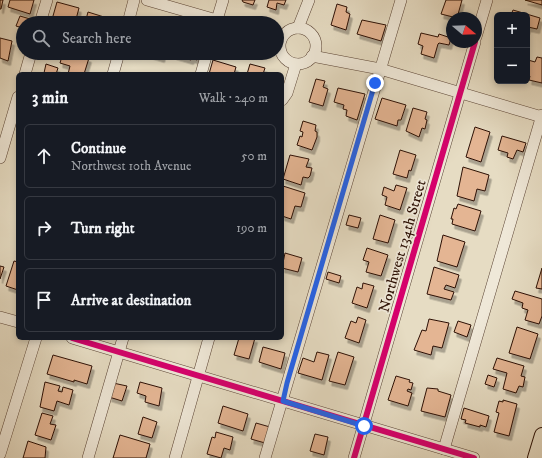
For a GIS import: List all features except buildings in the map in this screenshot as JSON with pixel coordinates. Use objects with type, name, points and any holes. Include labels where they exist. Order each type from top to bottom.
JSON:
[{"type":"main road","points":[[535,458],[542,435]]},
{"type":"street","points":[[42,16],[47,0]]},
{"type":"street","points":[[130,16],[134,0]]},
{"type":"street","points":[[147,0],[200,16]]},
{"type":"street","points":[[221,16],[223,0]]},
{"type":"street","points":[[266,458],[306,316],[400,0]]},
{"type":"street","points":[[482,17],[487,0]]},
{"type":"street","points":[[302,29],[311,10],[309,2]]},
{"type":"street","points":[[284,36],[292,29],[302,29],[314,39],[316,45],[312,56],[305,62],[291,62],[284,57]]},
{"type":"street","points":[[316,45],[349,63]]},
{"type":"street","name":"Northwest 134th Street","points":[[354,458],[473,48]]},
{"type":"street","points":[[312,56],[380,69],[542,116],[445,452]]},
{"type":"street","points":[[26,72],[29,60]]},
{"type":"street","points":[[114,72],[117,60]]},
{"type":"street","points":[[202,72],[205,60]]},
{"type":"street","points":[[284,84],[291,62]]},
{"type":"street","points":[[284,97],[287,93],[291,62]]},
{"type":"street","points":[[0,158],[16,104]]},
{"type":"street","points":[[0,317],[16,321]]},
{"type":"street","points":[[0,454],[35,340]]},
{"type":"street","points":[[79,340],[198,375],[445,452],[474,458]]},
{"type":"street","points":[[88,458],[122,340]]},
{"type":"street","points":[[175,458],[208,340]]},
{"type":"cycle path","points":[[354,458],[473,48]]},
{"type":"cycle path","points":[[79,340],[474,458]]},
{"type":"route","points":[[364,426],[283,401],[375,83]]}]
